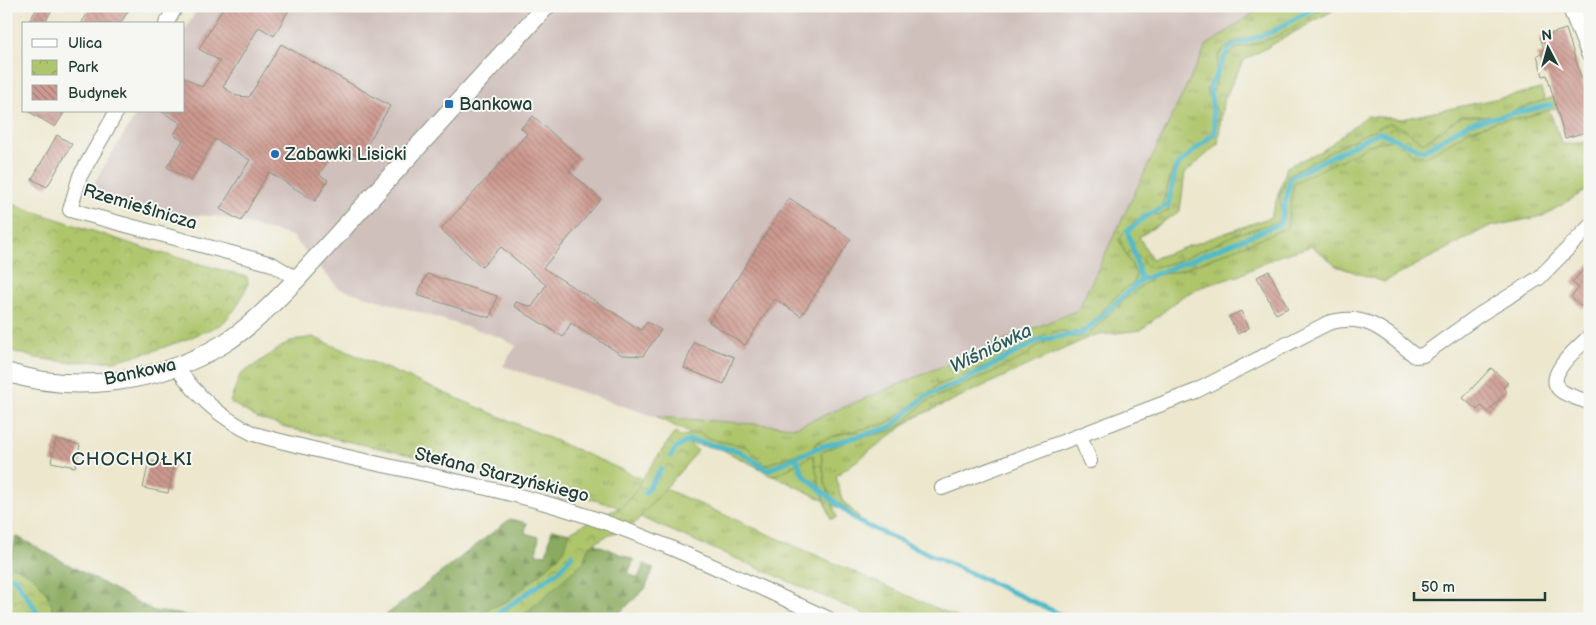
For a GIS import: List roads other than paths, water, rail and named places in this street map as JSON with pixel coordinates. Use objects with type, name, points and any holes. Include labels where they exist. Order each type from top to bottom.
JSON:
[{"type":"street","points":[[167,22],[176,6]]},
{"type":"street","name":"Bankowa","points":[[6,372],[58,382],[114,380],[176,366],[204,355],[242,331],[268,309],[297,279],[406,162],[546,6]]},
{"type":"street","points":[[1571,6],[1590,54]]},
{"type":"street","name":"Rzemieślnicza","points":[[116,112],[80,176],[70,210],[272,264],[297,279]]},
{"type":"street","points":[[942,488],[1196,391],[1328,323],[1343,319],[1358,319],[1373,324],[1416,356],[1424,355],[1479,314],[1539,278],[1590,226]]},
{"type":"street","points":[[1590,336],[1557,370],[1556,382],[1560,390],[1590,403]]},
{"type":"street","name":"Stefana Starzyńskiego","points":[[176,366],[202,400],[233,424],[254,434],[515,495],[587,516],[628,530],[829,619]]},
{"type":"street","points":[[1080,435],[1090,461]]},
{"type":"waterway","name":"Wiśniówka","points":[[671,456],[676,448],[690,440],[739,451],[768,470],[817,448],[891,427],[926,396],[967,379],[1039,340],[1083,333],[1141,280],[1128,231],[1146,216],[1168,205],[1176,167],[1215,132],[1210,87],[1230,47],[1272,32],[1317,6]]},
{"type":"waterway","points":[[1141,280],[1280,224],[1291,177],[1379,132],[1423,151],[1469,123],[1551,105]]},
{"type":"waterway","points":[[796,458],[803,475],[859,522],[1071,619]]},
{"type":"waterway","name":"Wiśniówka","points":[[645,493],[661,469]]},
{"type":"waterway","name":"Wiśniówka","points":[[490,619],[560,570],[572,555]]},
{"type":"waterway","name":"Wiśniówka","points":[[6,577],[14,577],[42,619]]},
{"type":"place","name":"Bankowa","points":[[449,104]]},
{"type":"place","name":"Zabawki Lisicki","points":[[275,154]]},
{"type":"district","name":"CHOCHOŁKI","points":[[132,459]]}]
